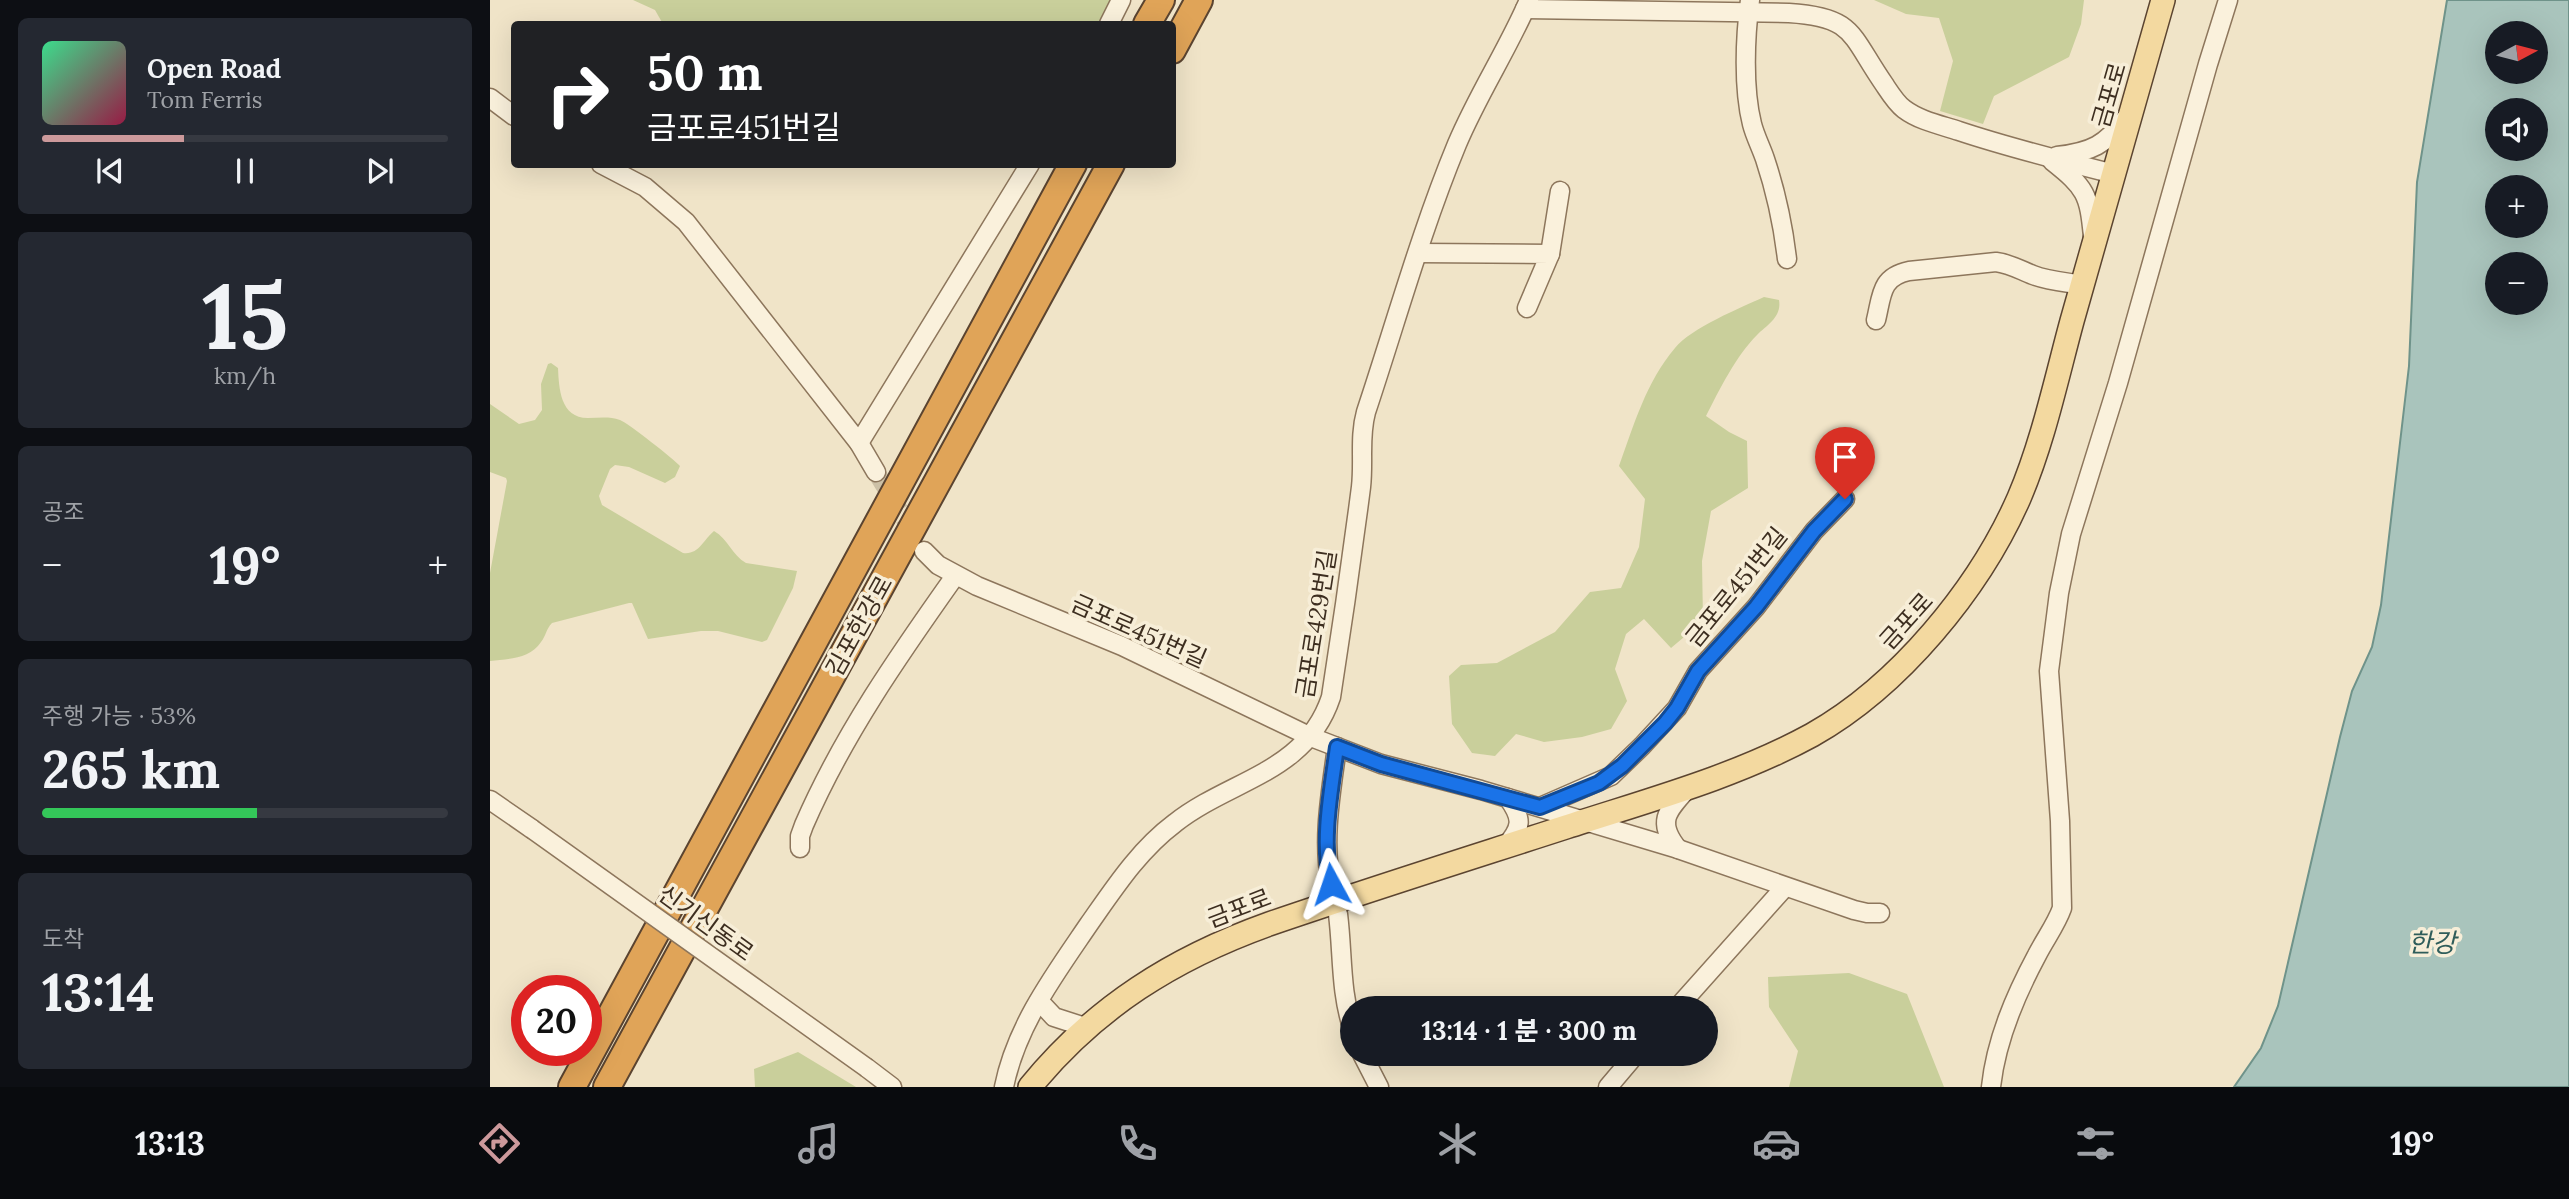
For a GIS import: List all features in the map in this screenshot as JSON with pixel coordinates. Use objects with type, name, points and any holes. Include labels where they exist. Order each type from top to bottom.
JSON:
[{"type":"highway","points":[[1149,21],[1161,0]]},
{"type":"highway","points":[[1176,43],[1199,0]]},
{"type":"highway","name":"김포한강로","points":[[572,1087],[1071,168]]},
{"type":"highway","name":"김포한강로","points":[[607,1087],[1109,168]]},
{"type":"main road","name":"금포로","points":[[1030,1087],[1088,1028],[1152,978],[1228,939],[1411,876],[1688,788],[1774,754],[1824,727],[1905,663],[1978,574],[2020,495],[2034,455],[2163,0]]},
{"type":"street","points":[[1110,21],[1121,0]]},
{"type":"street","points":[[1991,1087],[1995,1059],[2005,1025],[2031,965],[2059,918],[2062,908],[2060,821],[2049,671],[2059,593],[2071,534],[2118,383],[2228,0]]},
{"type":"street","points":[[1527,5],[1749,6],[1830,19],[1843,26],[1854,38],[1903,108],[1929,121],[2046,157],[2114,174]]},
{"type":"street","name":"금포로429번길","points":[[1004,1087],[1010,1060],[1050,978],[1137,858],[1156,839],[1202,805],[1291,755],[1311,737],[1324,717],[1331,696],[1362,482],[1362,427],[1418,253],[1457,144],[1476,101],[1527,5]]},
{"type":"street","points":[[1749,6],[1747,50],[1750,116],[1779,210],[1787,259]]},
{"type":"street","points":[[490,98],[511,114]]},
{"type":"street","points":[[2046,157],[2078,154],[2102,144],[2131,113]]},
{"type":"street","points":[[2046,157],[2071,177],[2086,195],[2090,206],[2094,244]]},
{"type":"street","points":[[609,168],[646,187],[686,222],[859,443],[876,472]]},
{"type":"street","points":[[859,443],[1028,168]]},
{"type":"street","points":[[1527,308],[1550,254],[1560,191]]},
{"type":"street","points":[[1418,253],[1550,254]]},
{"type":"street","points":[[1876,320],[1887,281],[1896,274],[1909,271],[1996,262],[2010,264],[2050,280],[2082,285]]},
{"type":"street","name":"금포로451번길","points":[[1540,807],[1611,776],[1650,738],[1677,708],[1698,671],[1756,607],[1814,531],[1845,499]]},
{"type":"street","name":"금포로451번길","points":[[924,551],[938,565],[956,576],[1122,646],[1311,737],[1381,764],[1585,821]]},
{"type":"street","points":[[800,848],[804,825],[842,747],[907,645],[956,576]]},
{"type":"street","points":[[1331,884],[1328,870],[1328,828],[1337,747]]},
{"type":"street","points":[[1678,849],[1668,837],[1666,818],[1670,808],[1688,788]]},
{"type":"street","points":[[1506,846],[1518,832],[1519,821],[1517,811],[1508,798]]},
{"type":"street","name":"신기신동로","points":[[490,800],[892,1087]]},
{"type":"street","points":[[1585,821],[1678,849],[1854,910],[1880,913]]},
{"type":"street","points":[[1688,996],[1786,887]]},
{"type":"street","points":[[1338,914],[1344,996]]},
{"type":"street","points":[[1039,1001],[1054,1017],[1088,1028]]},
{"type":"street","points":[[1368,1066],[1379,1087]]},
{"type":"street","points":[[1608,1087],[1626,1066]]},
{"type":"green space","points":[[633,0],[1115,0],[1104,21],[661,21],[655,10]]},
{"type":"green space","points":[[1874,0],[2084,0],[2081,24],[2069,57],[1994,96],[1983,124],[1940,111],[1953,61],[1939,18],[1906,14]]},
{"type":"green space","points":[[1764,297],[1779,300],[1776,316],[1742,353],[1706,416],[1747,441],[1748,488],[1711,511],[1702,561],[1703,621],[1671,648],[1644,619],[1626,634],[1615,669],[1627,701],[1611,729],[1582,737],[1544,742],[1516,734],[1495,756],[1472,753],[1452,724],[1449,676],[1461,665],[1497,663],[1555,632],[1590,592],[1621,588],[1639,547],[1645,499],[1619,466],[1648,389],[1675,348],[1692,333]]},
{"type":"green space","points":[[548,364],[558,368],[563,400],[572,413],[579,417],[620,420],[680,466],[675,477],[665,483],[629,467],[615,465],[610,469],[599,496],[602,505],[683,553],[693,552],[714,531],[746,563],[797,571],[793,588],[767,640],[762,642],[718,631],[648,639],[632,603],[629,603],[552,623],[541,642],[531,652],[490,661],[490,573],[507,481],[506,478],[490,472],[490,404],[519,424],[535,420],[542,410],[541,384]]},
{"type":"green space","points":[[1849,973],[1907,994],[1944,1087],[1789,1087],[1798,1051],[1769,1007],[1768,977]]},
{"type":"green space","points":[[798,1052],[856,1087],[755,1087],[754,1069]]},
{"type":"water","name":"한강","points":[[2447,0],[2569,0],[2569,1087],[2234,1087],[2261,1048],[2278,1006],[2352,691],[2372,647],[2381,605],[2409,366],[2417,182]]},
{"type":"tunnel","points":[[876,472],[915,536]]},
{"type":"route","points":[[1331,884],[1328,870],[1328,828],[1337,747],[1381,764],[1540,807],[1599,783],[1611,776],[1665,723],[1698,671],[1756,607],[1814,531],[1845,499]]}]
